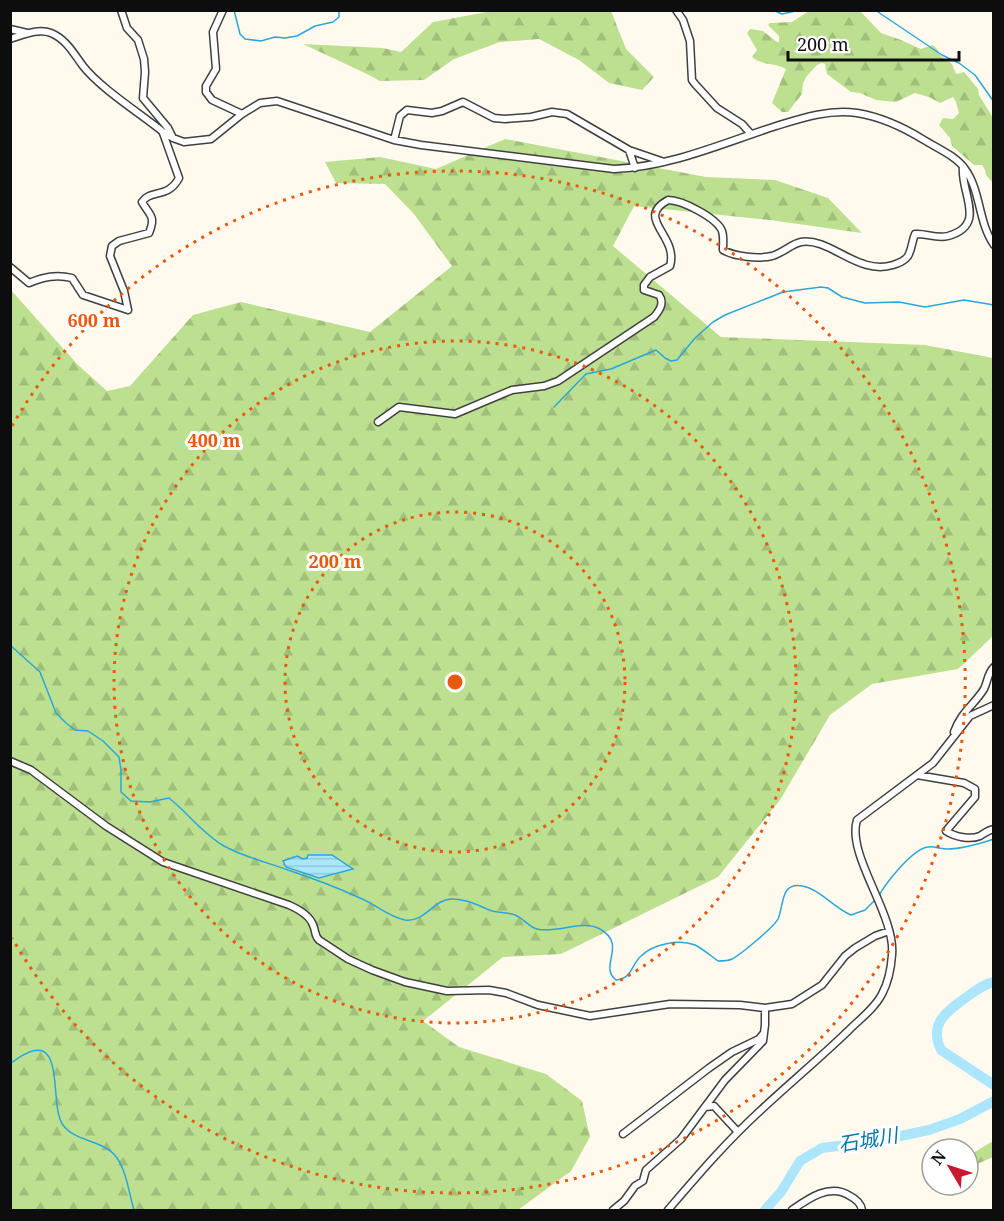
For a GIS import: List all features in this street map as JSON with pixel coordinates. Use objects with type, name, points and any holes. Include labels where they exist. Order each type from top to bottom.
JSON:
[{"type":"street","points":[[121,10],[127,28],[138,40],[144,59],[143,98],[168,128],[173,138]]},
{"type":"street","points":[[223,10],[213,32],[216,69],[206,92],[212,100],[242,114]]},
{"type":"street","points":[[676,10],[683,20],[690,41],[692,80],[707,99],[726,115],[742,124],[751,134]]},
{"type":"street","points":[[10,29],[28,33]]},
{"type":"street","points":[[10,39],[44,31],[53,34],[64,41],[86,69],[163,132],[184,142],[211,139],[260,103],[277,101],[394,140],[421,146],[614,169],[666,162],[827,112],[856,113],[884,119],[904,128],[963,166],[972,180],[990,229],[993,245]]},
{"type":"street","points":[[394,140],[400,116],[406,110],[432,113],[463,102],[494,118],[531,117],[552,112],[567,114],[629,150],[666,162]]},
{"type":"street","points":[[10,267],[29,283],[45,277],[72,278],[83,295],[128,310],[124,291],[110,256],[112,246],[119,241],[149,233],[153,224],[152,216],[142,202],[143,199],[147,195],[164,194],[176,185],[179,178],[163,132]]},
{"type":"street","points":[[629,150],[634,168]]},
{"type":"street","points":[[378,422],[399,407],[455,414],[512,390],[544,386],[558,381],[654,317],[661,309],[661,297],[647,293],[644,285],[650,277],[670,266],[673,257],[671,248],[655,221],[656,209],[668,200],[677,200],[695,208],[721,228],[724,239],[723,250],[730,254],[773,256],[801,242],[820,244],[856,262],[885,267],[906,259],[915,234],[948,236],[966,225],[971,215],[962,176],[963,166]]},
{"type":"street","points":[[953,739],[959,720],[985,687],[988,674],[993,667]]},
{"type":"street","points":[[668,1210],[723,1146],[838,1041],[882,995],[890,976],[893,950],[889,931],[857,844],[854,829],[857,820],[933,763],[970,716],[993,705]]},
{"type":"street","points":[[10,761],[31,770],[106,826],[163,862],[298,909],[311,921],[315,936],[348,959],[405,982],[447,991],[489,990],[506,993],[538,1005],[590,1016],[670,1004],[740,1005],[765,1008],[792,1004],[807,996],[822,985],[845,956],[855,948],[889,931]]},
{"type":"street","points":[[917,775],[964,783],[975,789],[975,797],[946,831],[962,837],[975,837],[993,829]]},
{"type":"street","points":[[613,1210],[624,1201],[635,1186],[643,1181],[646,1170],[681,1139],[738,1065],[763,1041],[765,1008]]},
{"type":"street","points":[[623,1134],[646,1118],[684,1085],[732,1052],[759,1039],[764,1033]]},
{"type":"street","points":[[704,1108],[714,1106],[738,1132]]},
{"type":"street","points":[[792,1210],[831,1189],[843,1191],[854,1198],[862,1206],[862,1210]]},
{"type":"green space","points":[[492,11],[611,11],[626,49],[654,77],[642,90],[609,83],[579,60],[539,39],[500,42],[454,59],[424,80],[380,81],[303,44],[383,48],[401,52],[433,22]]},
{"type":"green space","points":[[809,11],[860,11],[881,33],[921,49],[933,45],[941,56],[952,64],[956,74],[964,72],[978,89],[979,95],[993,118],[993,183],[986,175],[982,165],[974,165],[952,146],[950,138],[939,125],[943,118],[953,119],[959,113],[953,97],[940,103],[915,93],[896,102],[876,100],[851,92],[827,74],[825,64],[822,63],[806,77],[802,94],[788,112],[782,112],[772,103],[786,69],[760,62],[752,57],[757,50],[747,33],[750,29],[763,31],[779,42],[779,36],[768,25],[792,22]]},
{"type":"green space","points":[[505,139],[706,177],[775,180],[828,198],[862,233],[770,220],[634,206],[613,246],[721,337],[925,345],[993,358],[993,636],[958,669],[872,684],[830,715],[780,800],[718,877],[561,954],[503,957],[423,1021],[459,1047],[546,1074],[582,1101],[590,1137],[571,1171],[518,1210],[11,1210],[10,289],[78,365],[107,391],[130,386],[193,315],[241,302],[370,332],[452,266],[414,214],[385,184],[336,183],[325,162],[380,157],[436,169]]},
{"type":"green space","points":[[993,1141],[993,1157],[980,1163],[980,1149]]},
{"type":"water","points":[[308,855],[332,855],[353,869],[319,878],[286,867],[283,861],[297,856],[303,859]]},
{"type":"waterway","points":[[234,10],[240,34],[245,39],[261,41],[275,37],[297,36],[315,26],[333,22],[339,17],[339,10]]},
{"type":"waterway","points":[[773,10],[782,14],[800,10]]},
{"type":"waterway","points":[[875,10],[975,75],[994,102]]},
{"type":"waterway","points":[[554,407],[586,374],[611,369],[656,350],[671,361],[677,360],[695,338],[713,322],[783,292],[821,287],[828,288],[842,297],[865,303],[899,302],[925,307],[964,300],[994,305]]},
{"type":"waterway","points":[[10,645],[40,672],[56,713],[75,730],[88,731],[103,741],[119,757],[121,792],[131,801],[150,802],[169,798],[209,836],[224,846],[342,890],[405,920],[418,918],[440,902],[458,899],[492,911],[515,915],[537,929],[553,930],[593,926],[608,935],[612,942],[610,968],[616,980],[625,977],[646,952],[666,944],[689,943],[718,961],[732,959],[775,923],[786,891],[795,886],[815,891],[851,915],[865,910],[875,900]]},
{"type":"waterway","points":[[878,897],[900,868],[922,849],[959,848],[994,839]]},
{"type":"waterway","name":"石城川","points":[[994,982],[977,989],[947,1012],[937,1032],[941,1050],[994,1085]]},
{"type":"waterway","points":[[10,1064],[29,1052],[41,1051],[49,1057],[63,1125],[75,1135],[105,1147],[117,1158],[134,1210]]},
{"type":"waterway","name":"石城川","points":[[765,1210],[781,1192],[800,1161],[822,1148],[877,1141],[929,1130],[960,1119],[994,1101]]}]
